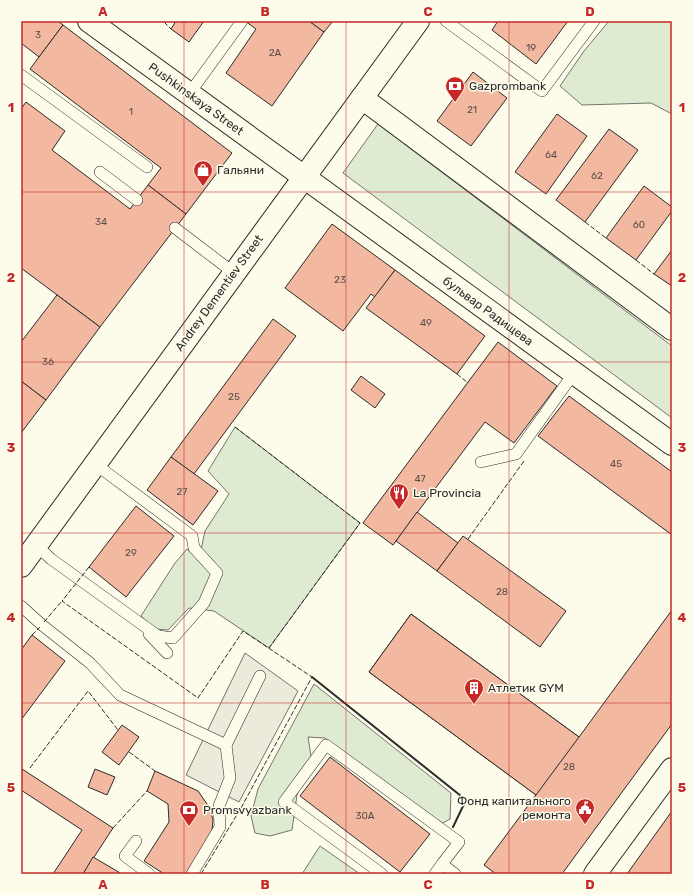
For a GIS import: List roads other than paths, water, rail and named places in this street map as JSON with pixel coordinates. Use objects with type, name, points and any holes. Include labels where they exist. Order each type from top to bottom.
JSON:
[{"type":"street","name":"Pushkinskaya Street","points":[[89,21],[304,177]]},
{"type":"street","name":"Andrey Dementiev Street","points":[[21,566],[418,21]]},
{"type":"street","points":[[362,98],[672,329]]},
{"type":"street","name":"бульвар Радищева","points":[[304,177],[672,444]]},
{"type":"street","points":[[595,874],[672,769]]},
{"type":"lane","points":[[189,94],[242,21]]},
{"type":"lane","points":[[446,21],[542,91],[594,21]]},
{"type":"lane","points":[[21,75],[147,167]]},
{"type":"lane","points":[[100,172],[137,200]]},
{"type":"lane","points":[[175,228],[234,273]]},
{"type":"lane","points":[[481,462],[516,454],[574,373]]},
{"type":"lane","points":[[36,545],[51,559],[158,636],[173,638],[204,602],[217,573],[194,548],[192,536],[95,464]]},
{"type":"lane","points":[[21,606],[90,664],[120,696],[226,745]]},
{"type":"lane","points":[[134,619],[167,653]]},
{"type":"lane","points":[[192,874],[220,827],[219,806],[230,778],[226,745],[260,676]]},
{"type":"lane","points":[[382,874],[284,802],[326,745],[459,842],[435,874]]},
{"type":"lane","points":[[136,842],[125,856],[149,874]]},
{"type":"lane","points":[[442,864],[456,874]]},
{"type":"place","name":"Gazprombank","points":[[455,103]]},
{"type":"place","name":"Гальяни","points":[[203,187]]},
{"type":"place","name":"La Provincia","points":[[399,510]]},
{"type":"place","name":"Атлетик GYM","points":[[474,705]]},
{"type":"place","name":"Фонд капитального ремонта","points":[[585,825]]},
{"type":"place","name":"Promsvyazbank","points":[[189,827]]}]
